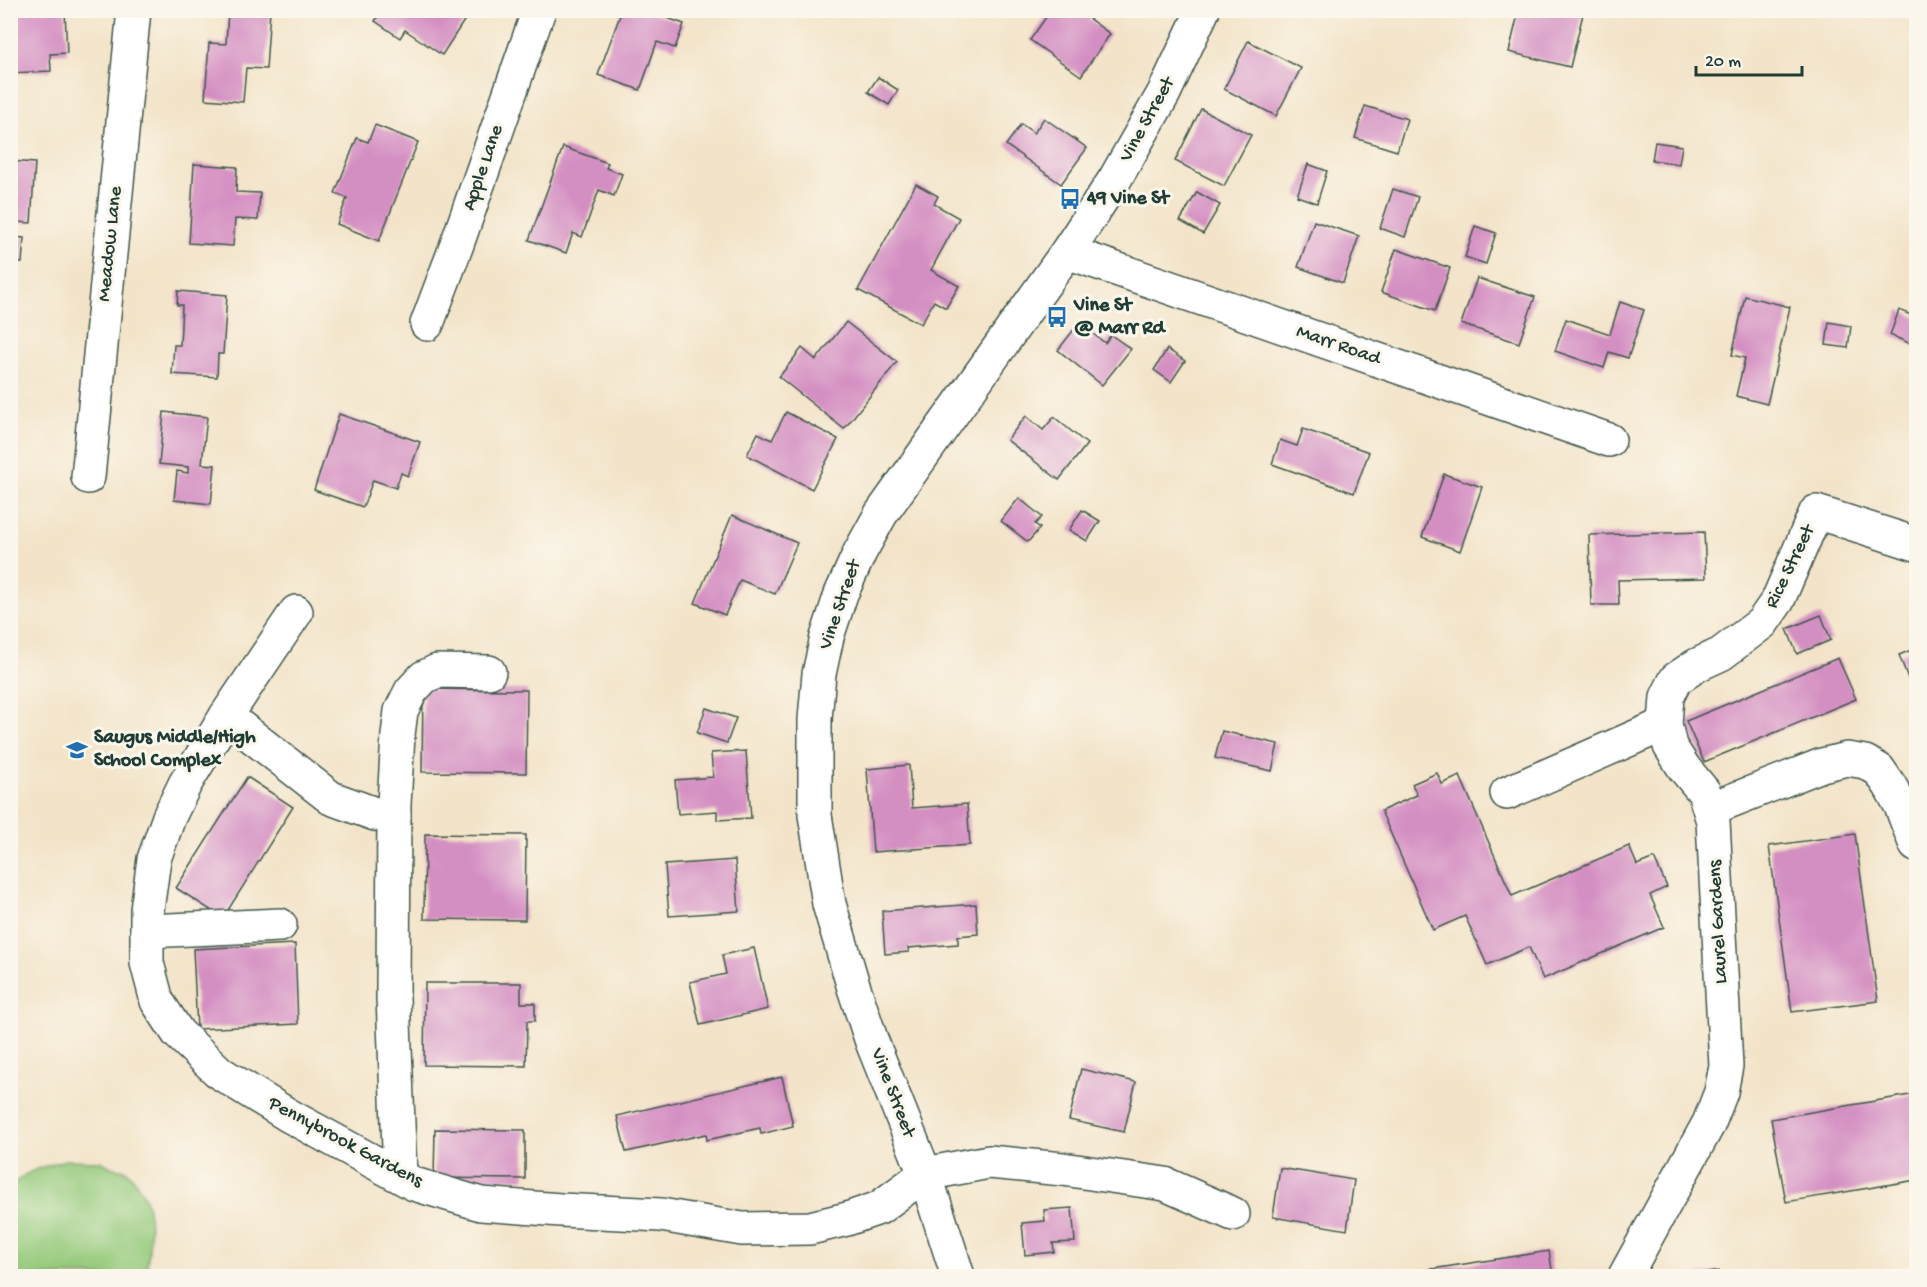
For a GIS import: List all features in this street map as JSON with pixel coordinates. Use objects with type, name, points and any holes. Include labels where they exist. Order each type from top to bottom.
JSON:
[{"type":"street","name":"Meadow Lane","points":[[88,477],[134,10]]},
{"type":"street","name":"Apple Lane","points":[[427,324],[538,10]]},
{"type":"street","name":"Vine Street","points":[[958,1276],[925,1174],[872,1042],[829,904],[816,815],[816,719],[819,674],[826,638],[841,594],[881,514],[1067,252],[1115,179],[1158,103],[1203,10]]},
{"type":"street","name":"Marr Road","points":[[1067,252],[1609,440]]},
{"type":"street","name":"Rice Street","points":[[1710,809],[1704,792],[1684,768],[1670,746],[1665,724],[1666,697],[1676,679],[1697,665],[1721,654],[1762,623],[1778,600],[1816,513],[1917,544]]},
{"type":"street","name":"Pennybrook Gardens","points":[[296,612],[226,716],[185,784],[169,817],[154,859],[147,910],[147,963],[158,1001],[178,1033],[220,1073],[288,1115],[400,1174],[414,1184],[482,1204],[661,1215],[742,1228],[774,1230],[810,1228],[879,1208],[925,1174]]},
{"type":"street","points":[[400,1174],[393,997],[394,816],[401,711],[411,691],[424,677],[437,671],[489,672]]},
{"type":"street","points":[[226,716],[331,798],[375,814],[394,816]]},
{"type":"street","points":[[1507,794],[1665,724]]},
{"type":"street","points":[[1710,809],[1822,765],[1847,759],[1865,762],[1879,770],[1890,786],[1917,845]]},
{"type":"street","name":"Laurel Gardens","points":[[1625,1276],[1709,1123],[1721,1092],[1726,1066],[1713,821],[1710,809]]},
{"type":"street","points":[[147,931],[280,925]]},
{"type":"street","points":[[925,1174],[989,1162],[1063,1169],[1165,1184],[1233,1214]]},
{"type":"green space","points":[[65,1160],[100,1161],[113,1168],[126,1170],[138,1184],[146,1201],[149,1219],[150,1238],[146,1276],[11,1276],[11,1188],[28,1173]]},
{"type":"building","points":[[65,10],[67,53],[50,54],[51,71],[11,73],[10,11]]},
{"type":"building","points":[[228,10],[270,10],[266,69],[246,68],[243,102],[205,99],[209,43],[226,44]]},
{"type":"building","points":[[382,10],[471,10],[442,55],[405,30],[400,38],[375,21]]},
{"type":"building","points":[[622,10],[645,10],[684,24],[675,48],[657,42],[640,90],[598,75]]},
{"type":"building","points":[[1051,10],[1077,10],[1110,34],[1081,76],[1030,40]]},
{"type":"building","points":[[1519,10],[1584,10],[1570,67],[1509,52]]},
{"type":"building","points":[[1248,41],[1301,68],[1276,116],[1224,89]]},
{"type":"building","points":[[878,77],[898,90],[889,105],[868,92]]},
{"type":"building","points":[[1365,106],[1407,119],[1397,151],[1355,138]]},
{"type":"building","points":[[1201,109],[1251,135],[1224,186],[1175,161]]},
{"type":"building","points":[[1044,118],[1087,148],[1061,184],[1006,145],[1021,124],[1034,133]]},
{"type":"building","points":[[375,125],[418,142],[379,241],[337,224],[347,198],[335,193],[357,138],[368,142]]},
{"type":"building","points":[[1655,142],[1682,146],[1679,164],[1652,160]]},
{"type":"building","points":[[563,147],[608,163],[606,168],[622,174],[614,196],[599,190],[582,237],[573,233],[566,253],[529,240]]},
{"type":"building","points":[[10,161],[35,163],[31,223],[16,222],[15,237],[24,238],[22,263],[10,262]]},
{"type":"building","points":[[194,164],[237,167],[236,192],[260,193],[258,220],[235,219],[233,246],[189,243]]},
{"type":"building","points":[[1308,164],[1327,171],[1317,203],[1297,196]]},
{"type":"building","points":[[916,184],[938,196],[934,204],[959,218],[931,270],[959,286],[946,308],[934,301],[921,324],[858,290]]},
{"type":"building","points":[[1393,189],[1418,197],[1405,237],[1380,228]]},
{"type":"building","points":[[1197,192],[1220,205],[1203,234],[1180,221]]},
{"type":"building","points":[[1314,221],[1359,236],[1343,283],[1298,267]]},
{"type":"building","points":[[1475,226],[1496,233],[1486,264],[1465,257]]},
{"type":"building","points":[[1396,249],[1450,268],[1435,311],[1381,292]]},
{"type":"building","points":[[1477,278],[1535,297],[1519,343],[1461,324]]},
{"type":"building","points":[[178,291],[227,295],[223,354],[218,354],[217,377],[172,374],[174,345],[180,345],[182,305],[177,305]]},
{"type":"building","points":[[1745,296],[1790,307],[1767,404],[1736,396],[1745,358],[1732,355]]},
{"type":"building","points":[[1620,302],[1644,310],[1628,358],[1609,352],[1604,368],[1555,351],[1566,319],[1610,334]]},
{"type":"building","points":[[1899,310],[1916,317],[1916,346],[1890,335]]},
{"type":"building","points":[[846,322],[897,362],[844,429],[779,377],[802,348],[816,360]]},
{"type":"building","points":[[1829,322],[1851,326],[1848,348],[1826,345]]},
{"type":"building","points":[[1079,323],[1105,343],[1111,335],[1131,349],[1102,385],[1058,350]]},
{"type":"building","points":[[10,328],[15,328],[12,371],[10,371]]},
{"type":"building","points":[[1167,349],[1185,361],[1171,382],[1154,370]]},
{"type":"building","points":[[164,412],[207,417],[202,464],[215,465],[211,504],[174,500],[177,471],[188,473],[188,467],[159,464]]},
{"type":"building","points":[[786,412],[838,439],[812,489],[747,455],[758,433],[772,440]]},
{"type":"building","points":[[339,414],[420,442],[408,476],[401,473],[396,488],[373,480],[363,507],[314,490]]},
{"type":"building","points":[[1026,416],[1043,430],[1054,417],[1087,444],[1059,480],[1007,440]]},
{"type":"building","points":[[1303,429],[1369,452],[1354,493],[1272,464],[1280,440],[1297,446]]},
{"type":"building","points":[[1444,474],[1482,487],[1460,551],[1422,537]]},
{"type":"building","points":[[1019,498],[1042,517],[1035,524],[1040,528],[1028,542],[1001,521]]},
{"type":"building","points":[[1082,510],[1100,521],[1087,541],[1069,530]]},
{"type":"building","points":[[732,515],[797,543],[775,594],[740,580],[725,615],[695,603]]},
{"type":"building","points":[[1704,532],[1706,578],[1618,580],[1619,605],[1591,605],[1589,535]]},
{"type":"building","points":[[1821,615],[1831,640],[1797,654],[1787,629]]},
{"type":"building","points":[[1916,648],[1916,699],[1899,655]]},
{"type":"building","points":[[1838,658],[1856,699],[1704,762],[1686,721]]},
{"type":"building","points":[[423,689],[527,690],[526,773],[422,772]]},
{"type":"building","points":[[706,708],[736,718],[727,743],[697,733]]},
{"type":"building","points":[[1222,731],[1278,744],[1272,771],[1215,758]]},
{"type":"building","points":[[746,751],[751,818],[717,820],[717,811],[678,814],[675,780],[713,777],[711,753]]},
{"type":"building","points":[[909,765],[912,808],[967,804],[970,845],[873,852],[867,769]]},
{"type":"building","points":[[1437,773],[1442,784],[1460,776],[1512,896],[1629,846],[1637,865],[1654,858],[1667,887],[1650,895],[1664,927],[1543,979],[1529,947],[1487,965],[1465,916],[1433,930],[1381,811],[1417,795],[1412,784]]},
{"type":"building","points":[[247,777],[293,807],[223,918],[176,888]]},
{"type":"building","points":[[425,834],[526,835],[525,920],[424,919]]},
{"type":"building","points":[[1855,834],[1878,1001],[1792,1012],[1769,846]]},
{"type":"building","points":[[735,860],[739,911],[669,916],[665,865]]},
{"type":"building","points":[[976,904],[978,934],[958,936],[958,944],[908,948],[909,952],[885,954],[882,911]]},
{"type":"building","points":[[295,944],[298,1024],[197,1029],[193,949]]},
{"type":"building","points":[[754,948],[768,1009],[700,1025],[690,982],[726,974],[722,955]]},
{"type":"building","points":[[425,983],[521,983],[521,1003],[535,1003],[535,1021],[527,1021],[526,1066],[424,1065]]},
{"type":"building","points":[[1081,1069],[1136,1082],[1124,1132],[1069,1120]]},
{"type":"building","points":[[782,1077],[793,1126],[761,1134],[760,1128],[707,1140],[706,1134],[626,1152],[617,1116]]},
{"type":"building","points":[[1916,1094],[1916,1180],[1786,1202],[1771,1119]]},
{"type":"building","points":[[435,1129],[525,1130],[525,1179],[434,1178]]},
{"type":"building","points":[[1280,1168],[1354,1180],[1347,1230],[1273,1217]]},
{"type":"building","points":[[1072,1208],[1075,1242],[1053,1243],[1054,1252],[1025,1255],[1022,1223],[1045,1221],[1044,1210]]},
{"type":"building","points":[[1549,1251],[1553,1276],[1393,1276],[1393,1275]]},
{"type":"building","points":[[1719,1271],[1720,1276],[1695,1275]]},
{"type":"place","name":"49 Vine St","points":[[1070,199]]},
{"type":"place","name":"Vine St @ Marr Rd","points":[[1057,317]]},
{"type":"place","name":"Saugus Middle/High School Complex","points":[[77,750]]}]
